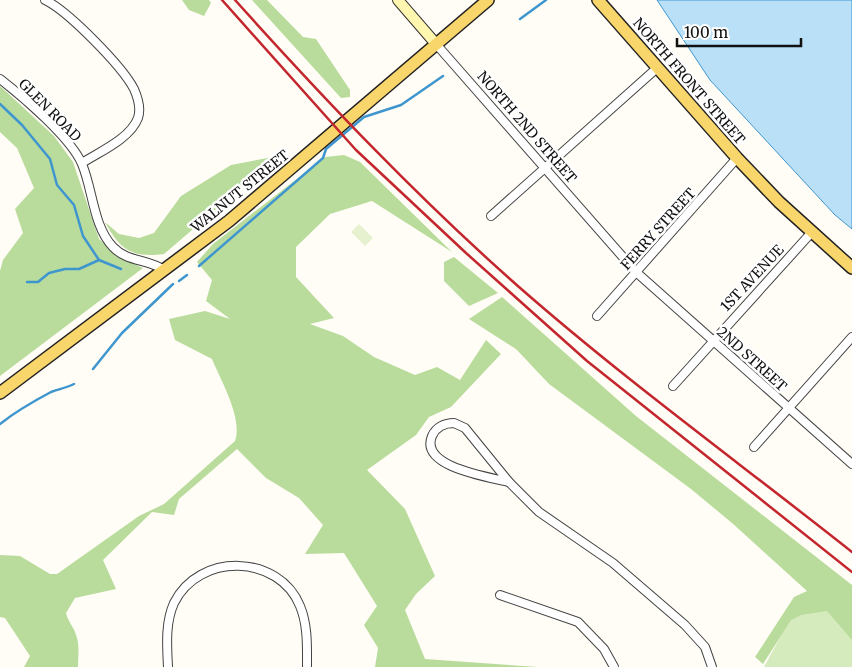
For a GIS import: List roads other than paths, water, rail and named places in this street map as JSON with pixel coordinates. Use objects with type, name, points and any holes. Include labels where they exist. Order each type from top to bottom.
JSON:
[{"type":"main road","name":"WALNUT STREET","points":[[0,393],[249,205],[488,0]]},
{"type":"main road","name":"NORTH FRONT STREET","points":[[598,0],[737,158],[812,232],[852,268]]},
{"type":"street","points":[[45,0],[74,22],[122,72],[134,88],[138,101],[138,118],[129,132],[82,164]]},
{"type":"street","name":"NORTH 2ND STREET","points":[[398,0],[636,272]]},
{"type":"street","points":[[491,216],[657,68]]},
{"type":"street","name":"GLEN ROAD","points":[[0,79],[72,148],[82,164],[100,221],[112,245],[128,258],[154,263],[164,270]]},
{"type":"street","name":"FERRY STREET","points":[[597,316],[737,158]]},
{"type":"street","name":"1ST AVENUE","points":[[672,386],[812,232]]},
{"type":"street","name":"2ND STREET","points":[[636,272],[852,464]]},
{"type":"street","points":[[754,448],[852,337]]},
{"type":"street","points":[[509,482],[439,461],[431,448],[435,431],[444,424],[460,425],[509,482],[539,512],[613,563],[685,625],[705,647],[712,667]]},
{"type":"street","points":[[168,667],[168,621],[180,593],[198,578],[210,571],[228,565],[241,565],[260,569],[273,575],[296,598],[304,620],[307,667]]},
{"type":"street","points":[[500,595],[578,622],[604,649],[614,667]]},
{"type":"water","points":[[657,0],[852,0],[852,229],[835,215],[710,80]]},
{"type":"waterway","points":[[520,19],[546,0]]},
{"type":"waterway","points":[[199,266],[323,158],[326,149],[364,117],[401,105],[443,76]]},
{"type":"waterway","points":[[0,104],[22,125],[50,159],[57,185],[74,205],[83,236],[99,260],[121,269]]},
{"type":"waterway","points":[[27,282],[38,282],[49,273],[65,269],[79,269],[99,260]]},
{"type":"waterway","points":[[179,281],[187,275]]},
{"type":"waterway","points":[[93,369],[122,333],[173,284]]},
{"type":"waterway","points":[[0,424],[45,395],[74,384]]},
{"type":"railway","points":[[222,0],[356,150],[466,253],[587,361],[852,572]]},
{"type":"railway","points":[[235,0],[373,148],[445,219],[519,287],[642,389],[852,552]]}]
